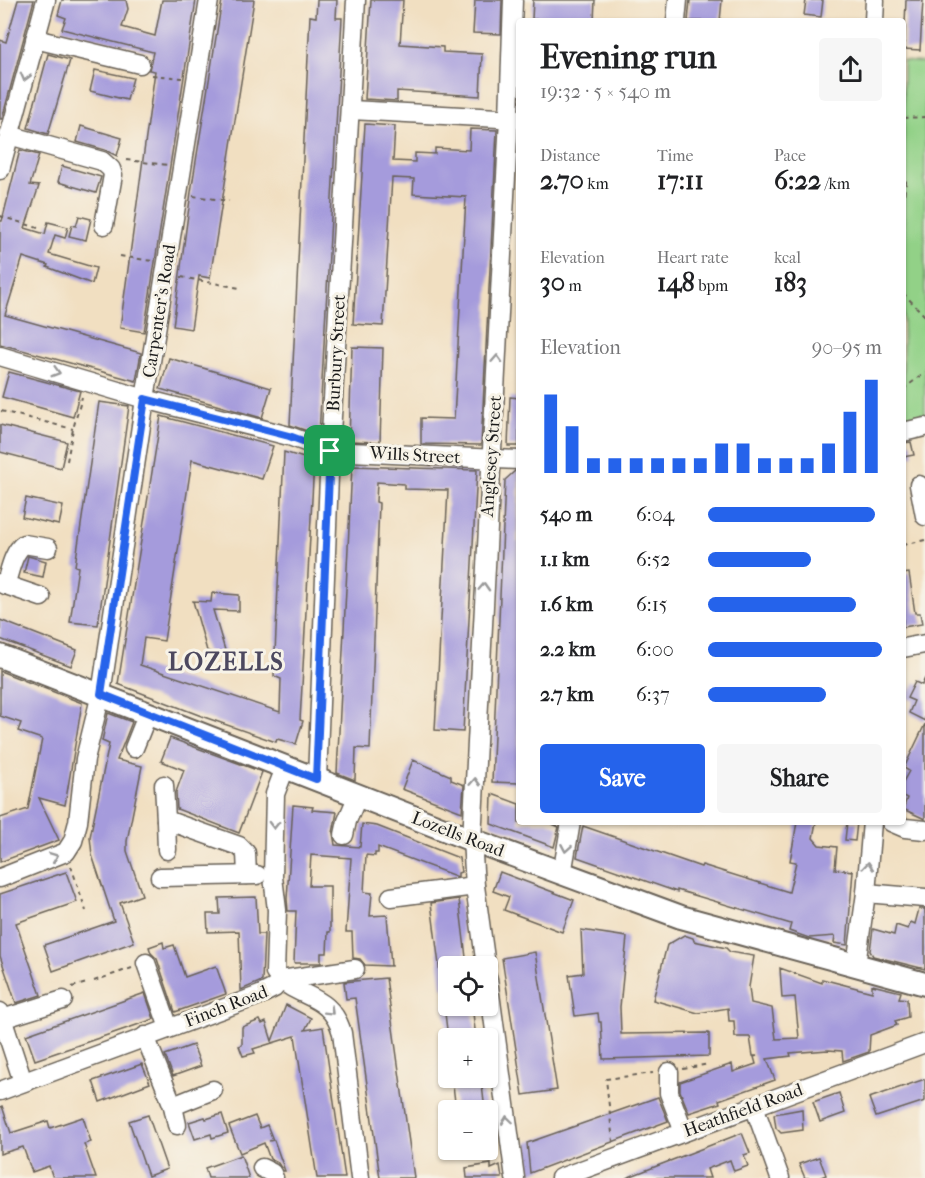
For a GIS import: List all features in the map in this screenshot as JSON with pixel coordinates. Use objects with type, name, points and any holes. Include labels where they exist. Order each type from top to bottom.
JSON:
[{"type":"main road","name":"Lozells Road","points":[[0,656],[472,840],[681,917],[925,984]]},
{"type":"street","points":[[0,170],[46,0]]},
{"type":"street","name":"Carpenter's Road","points":[[66,852],[73,841],[78,822],[85,759],[101,694],[145,399],[209,0]]},
{"type":"street","name":"Burbury Street","points":[[316,779],[330,451],[356,0]]},
{"type":"street","name":"Anglesey Street","points":[[484,956],[474,886],[472,840],[490,459],[514,118],[513,0]]},
{"type":"street","points":[[676,18],[678,0]]},
{"type":"street","points":[[870,0],[875,0],[874,18]]},
{"type":"street","points":[[35,39],[143,69]]},
{"type":"street","points":[[351,110],[514,118]]},
{"type":"street","points":[[9,135],[102,161],[107,165],[113,175],[104,225]]},
{"type":"street","name":"Wills Street","points":[[0,356],[145,399],[289,436],[330,451],[516,460]]},
{"type":"street","points":[[906,431],[925,427]]},
{"type":"street","points":[[41,597],[3,584],[20,547],[24,544],[48,548]]},
{"type":"street","points":[[906,647],[925,644]]},
{"type":"street","points":[[134,748],[148,713]]},
{"type":"street","name":"Finch Road","points":[[0,1091],[274,988],[281,980],[275,973],[277,910],[273,877],[275,794],[285,768]]},
{"type":"street","points":[[164,785],[167,850]]},
{"type":"street","points":[[345,835],[347,821],[358,795]]},
{"type":"street","points":[[166,820],[239,846],[246,854],[247,875]]},
{"type":"street","points":[[562,874],[570,825]]},
{"type":"street","points":[[856,965],[866,893],[872,825]]},
{"type":"street","points":[[898,825],[925,830]]},
{"type":"street","points":[[0,878],[66,852]]},
{"type":"street","points":[[160,877],[247,875],[273,877]]},
{"type":"street","points":[[391,897],[474,886]]},
{"type":"street","points":[[866,893],[925,898]]},
{"type":"street","points":[[146,963],[169,1028]]},
{"type":"street","points":[[281,980],[355,969]]},
{"type":"street","points":[[281,980],[313,997],[331,1010],[339,1020],[360,1178]]},
{"type":"street","points":[[23,1082],[1,1015],[63,1000]]},
{"type":"street","points":[[493,1016],[515,1178]]},
{"type":"street","points":[[145,1036],[177,1125]]},
{"type":"street","name":"Heathfield Road","points":[[560,1178],[925,1043]]},
{"type":"street","points":[[669,1072],[669,1093],[684,1132]]},
{"type":"street","points":[[172,1106],[213,1090]]},
{"type":"street","points":[[754,1106],[780,1178]]},
{"type":"path","points":[[143,69],[196,81]]},
{"type":"path","points":[[906,118],[925,117]]},
{"type":"path","points":[[126,160],[182,168]]},
{"type":"path","points":[[178,195],[229,201]]},
{"type":"path","points":[[0,216],[38,228]]},
{"type":"path","points":[[120,256],[240,288]]},
{"type":"path","points":[[906,296],[925,316]]},
{"type":"path","points":[[906,387],[925,373]]},
{"type":"path","points":[[67,461],[72,429],[84,391]]},
{"type":"path","points":[[1,411],[72,429]]},
{"type":"path","points":[[906,544],[925,540]]},
{"type":"path","points":[[66,852],[86,911]]},
{"type":"path","points":[[94,981],[146,963]]},
{"type":"path","points":[[606,1079],[614,1148]]},
{"type":"green space","points":[[906,61],[925,63],[925,422],[906,426]]},
{"type":"building","points":[[18,0],[34,0],[2,119],[0,119],[0,40],[6,42]]},
{"type":"building","points":[[62,0],[126,0],[128,9],[122,27],[155,36],[162,0],[196,0],[144,332],[120,328],[155,71],[149,70],[153,52],[62,29],[66,18],[58,15]]},
{"type":"building","points":[[222,0],[254,0],[210,278],[199,276],[191,329],[173,326],[191,192]]},
{"type":"building","points":[[317,0],[337,0],[336,18],[342,18],[319,435],[290,425],[310,16],[316,17]]},
{"type":"building","points":[[371,0],[403,0],[400,44],[443,47],[443,52],[482,54],[480,96],[397,91],[397,101],[365,99]]},
{"type":"building","points":[[475,0],[502,0],[501,34],[473,33]]},
{"type":"building","points":[[533,0],[595,0],[594,18],[532,18]]},
{"type":"building","points":[[690,0],[722,0],[720,18],[688,18]]},
{"type":"building","points":[[806,0],[823,0],[821,17],[804,15]]},
{"type":"building","points":[[906,0],[923,0],[920,50],[906,49]]},
{"type":"building","points":[[48,54],[70,60],[48,134],[28,128]]},
{"type":"building","points":[[95,70],[133,78],[127,100],[90,91]]},
{"type":"building","points":[[365,124],[395,126],[393,161],[415,162],[415,153],[435,154],[435,148],[469,150],[470,129],[497,130],[481,445],[421,444],[421,418],[454,419],[466,197],[413,194],[414,179],[392,178],[383,326],[353,324]]},
{"type":"building","points":[[81,126],[122,138],[117,156],[77,142]]},
{"type":"building","points":[[20,150],[39,155],[30,185],[39,186],[25,228],[45,234],[48,222],[68,227],[65,238],[55,235],[49,254],[96,268],[92,284],[23,257],[5,315],[141,353],[136,381],[0,344],[0,221],[2,221]]},
{"type":"building","points":[[62,166],[101,177],[96,193],[58,182]]},
{"type":"building","points":[[79,216],[91,219],[86,240],[69,236],[72,225],[76,226]]},
{"type":"building","points":[[352,347],[383,348],[380,442],[349,441]]},
{"type":"building","points":[[169,358],[271,388],[262,418],[160,389]]},
{"type":"building","points":[[9,372],[80,391],[73,417],[2,397]]},
{"type":"building","points":[[510,397],[516,398],[516,446],[508,446]]},
{"type":"building","points":[[99,402],[129,406],[98,625],[70,622],[78,567],[75,566]]},
{"type":"building","points":[[161,416],[273,446],[262,479],[192,460],[164,641],[144,638],[140,665],[280,712],[281,679],[274,676],[284,452],[314,461],[300,720],[303,721],[296,744],[277,739],[276,742],[118,684]]},
{"type":"building","points":[[0,425],[67,442],[61,468],[0,452]]},
{"type":"building","points":[[911,442],[914,455],[906,456],[906,443]]},
{"type":"building","points":[[352,466],[477,470],[463,732],[435,730],[448,490],[404,489],[404,484],[377,482],[376,502],[379,503],[370,749],[356,748],[355,780],[337,773]]},
{"type":"building","points":[[516,471],[516,783],[492,782],[505,480]]},
{"type":"building","points":[[26,498],[63,506],[59,525],[22,517]]},
{"type":"building","points":[[28,556],[46,561],[43,577],[24,573]]},
{"type":"building","points":[[909,573],[915,613],[920,613],[922,624],[906,627],[906,574]]},
{"type":"building","points":[[212,593],[239,595],[239,611],[213,610],[227,657],[207,651],[193,601],[211,602]]},
{"type":"building","points":[[0,620],[77,650],[71,666],[0,639]]},
{"type":"building","points":[[0,671],[82,703],[65,805],[39,798],[59,840],[0,862],[0,818],[28,809],[42,739],[18,731],[21,723],[0,716]]},
{"type":"building","points":[[925,678],[925,721],[909,713],[914,701],[907,698],[915,682],[922,685]]},
{"type":"building","points":[[108,713],[132,722],[117,760],[142,766],[127,851],[142,895],[120,903],[134,942],[53,971],[44,945],[114,921],[92,855],[90,837],[109,744],[102,741]]},
{"type":"building","points":[[925,724],[925,819],[906,810],[906,776],[909,771],[906,769],[906,764]]},
{"type":"building","points":[[170,738],[262,772],[239,833],[177,809],[176,792],[184,770],[161,761]]},
{"type":"building","points":[[413,760],[451,776],[451,780],[464,785],[462,812],[402,789]]},
{"type":"building","points":[[492,794],[516,803],[516,825],[559,827],[554,847],[491,824]]},
{"type":"building","points":[[293,805],[313,807],[312,810],[337,812],[333,833],[335,845],[360,847],[362,824],[377,826],[459,858],[461,872],[458,873],[458,877],[378,847],[378,853],[375,853],[375,856],[366,855],[364,892],[372,893],[370,916],[387,915],[391,966],[365,965],[360,959],[353,958],[352,932],[346,932],[351,858],[311,855],[309,886],[330,886],[330,932],[328,932],[327,953],[321,953],[321,963],[294,963],[296,911],[288,911],[287,899]]},
{"type":"building","points":[[796,825],[815,825],[813,838],[819,845],[837,847],[835,869],[853,871],[847,945],[834,943],[835,936],[809,938],[789,931],[791,924],[677,890],[677,892],[577,857],[583,826],[701,867],[702,865],[789,892],[796,862],[790,861]]},
{"type":"building","points":[[847,825],[857,825],[855,841],[845,840]]},
{"type":"building","points":[[66,872],[77,902],[16,923],[41,995],[16,1003],[0,956],[0,894]]},
{"type":"building","points":[[500,872],[574,900],[562,932],[504,910],[509,897],[493,891]]},
{"type":"building","points":[[256,897],[258,934],[264,934],[262,981],[241,990],[239,931],[208,932],[207,914],[220,914],[219,898]]},
{"type":"building","points":[[459,899],[466,956],[438,957],[431,903]]},
{"type":"building","points":[[919,909],[925,909],[925,969],[873,956],[870,951],[873,929],[894,935],[896,925],[908,929],[911,922],[915,924]]},
{"type":"building","points":[[581,930],[627,937],[620,1007],[621,1034],[709,1033],[709,1056],[603,1059],[601,1022],[599,1022],[598,1013],[575,1016],[569,975],[583,973]]},
{"type":"building","points":[[684,935],[693,938],[694,941],[726,948],[730,952],[754,956],[749,987],[751,1003],[772,1008],[776,1039],[799,1038],[795,997],[782,998],[780,968],[822,983],[822,979],[872,992],[872,985],[901,992],[899,998],[907,999],[908,1017],[895,1021],[897,1025],[870,1035],[869,1052],[843,1061],[842,1051],[828,1050],[790,1053],[791,1056],[767,1059],[775,1080],[689,1113],[680,1091],[680,1082],[732,1064],[733,1072],[756,1064],[754,1057],[757,1056],[753,1056],[750,1037],[735,1037],[734,1021],[729,1021],[728,1008],[698,1013],[653,1000],[667,945]]},
{"type":"building","points":[[163,942],[164,948],[174,945],[185,977],[216,966],[226,994],[175,1012],[157,959],[149,947]]},
{"type":"building","points":[[535,952],[557,1090],[523,1095],[502,958]]},
{"type":"building","points":[[386,978],[414,1178],[380,1178],[355,998],[346,999],[344,982]]},
{"type":"building","points":[[145,993],[154,1019],[35,1060],[26,1035]]},
{"type":"building","points":[[286,1005],[311,1018],[305,1030],[323,1027],[345,1178],[317,1178],[295,1036],[253,1049],[255,1053],[243,1056],[239,1046],[242,1045],[242,1027],[260,1020],[262,1024],[266,1022],[272,1041]]},
{"type":"building","points":[[445,1016],[473,1016],[475,1028],[447,1028]]},
{"type":"building","points":[[193,1045],[201,1066],[173,1076],[165,1055]]},
{"type":"building","points":[[142,1064],[150,1083],[100,1102],[93,1081]]},
{"type":"building","points":[[925,1079],[925,1101],[876,1117],[869,1098]]},
{"type":"building","points":[[453,1088],[482,1088],[484,1100],[455,1100]]},
{"type":"building","points":[[839,1093],[845,1113],[820,1122],[813,1102]]},
{"type":"building","points":[[658,1097],[668,1121],[530,1173],[527,1143]]},
{"type":"building","points":[[2,1106],[11,1133],[48,1121],[50,1128],[83,1117],[91,1142],[84,1144],[96,1178],[53,1178],[49,1166],[32,1172],[23,1147],[0,1154],[0,1107]]},
{"type":"building","points":[[802,1109],[803,1130],[781,1133],[776,1128],[774,1114]]},
{"type":"building","points":[[222,1114],[228,1133],[212,1138],[211,1134],[195,1139],[189,1122]]},
{"type":"building","points":[[148,1115],[167,1169],[148,1176],[129,1121]]},
{"type":"building","points":[[255,1116],[260,1128],[267,1125],[273,1140],[269,1141],[274,1140],[285,1171],[278,1163],[270,1159],[264,1143],[240,1153],[229,1126]]},
{"type":"building","points":[[742,1133],[750,1153],[744,1155],[748,1166],[734,1171],[730,1160],[707,1169],[710,1178],[626,1178]]},
{"type":"building","points":[[241,1155],[249,1178],[208,1178],[205,1168]]},
{"type":"building","points":[[819,1157],[826,1175],[819,1178],[805,1178],[799,1164]]},
{"type":"building","points":[[491,1164],[491,1169],[500,1165],[502,1178],[467,1178],[466,1168]]},
{"type":"district","name":"LOZELLS","points":[[226,662]]},
{"type":"route","points":[[145,399],[289,436],[330,451],[316,779],[101,694],[145,399]]}]
